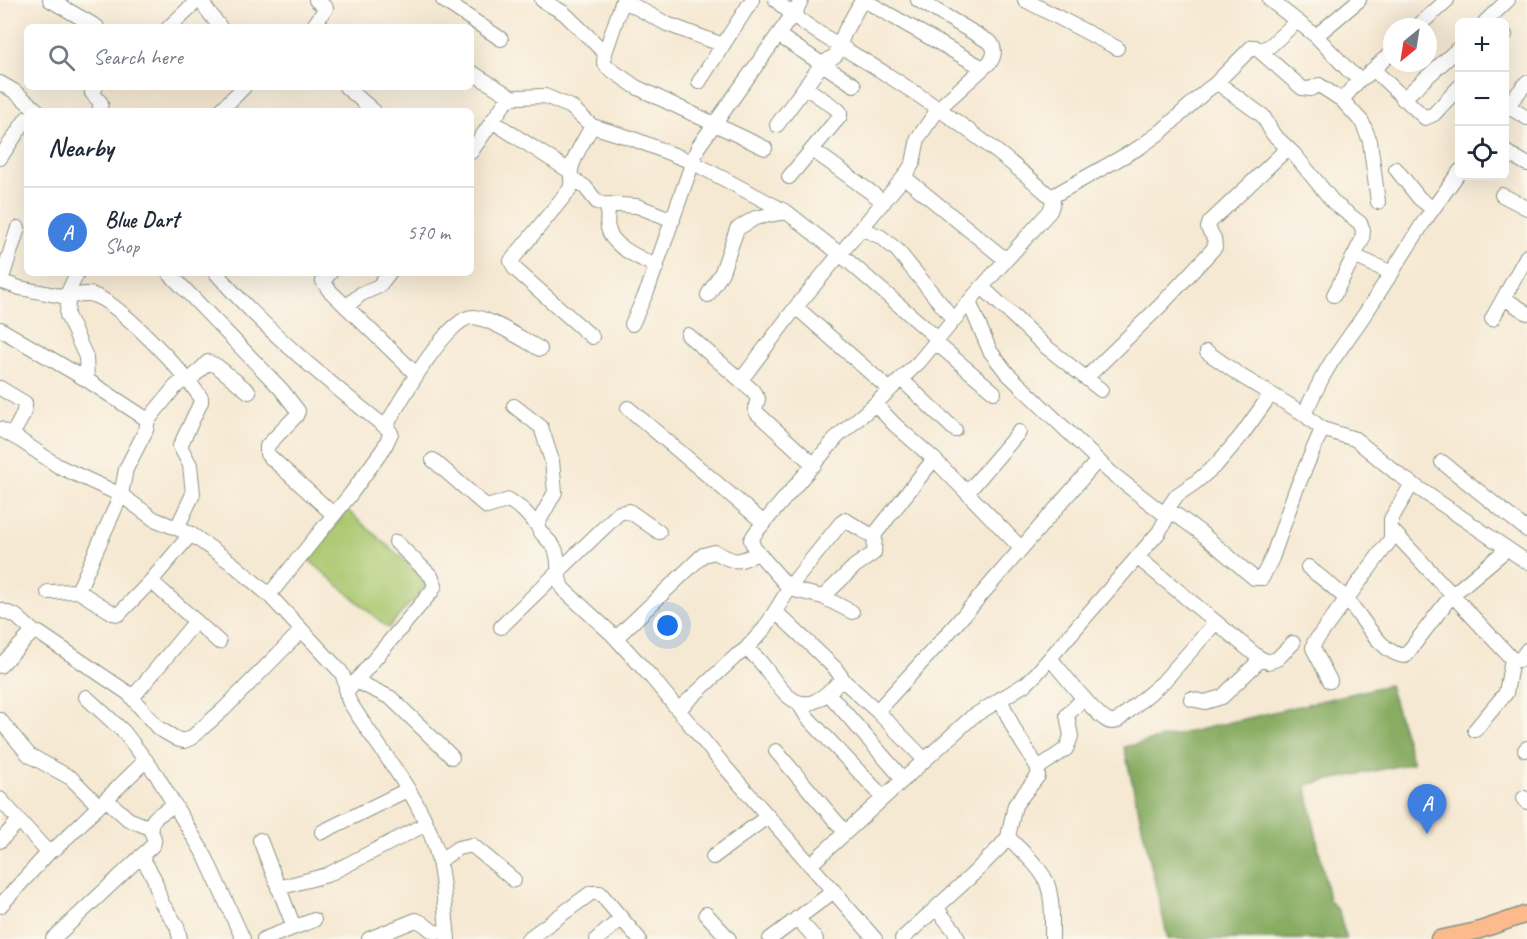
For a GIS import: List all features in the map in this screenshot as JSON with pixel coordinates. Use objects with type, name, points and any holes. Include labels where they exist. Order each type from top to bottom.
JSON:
[{"type":"main road","points":[[1439,939],[1472,935],[1527,914]]},
{"type":"street","points":[[172,24],[198,0]]},
{"type":"street","points":[[203,0],[205,7],[218,24]]},
{"type":"street","points":[[315,24],[326,8],[316,0]]},
{"type":"street","points":[[443,0],[501,39]]},
{"type":"street","points":[[542,0],[564,13],[605,53]]},
{"type":"street","points":[[723,45],[667,24],[623,0],[604,62],[607,67],[636,87],[765,148]]},
{"type":"street","points":[[699,82],[752,0]]},
{"type":"street","points":[[776,0],[793,14],[939,108],[1005,158],[1051,197],[1053,202],[1050,211],[937,341],[901,380],[837,437],[751,540],[751,544],[789,589],[823,597],[852,612]]},
{"type":"street","points":[[632,324],[657,267],[698,147],[793,14],[797,15],[796,11],[801,0]]},
{"type":"street","points":[[741,380],[796,307],[904,177],[913,163],[918,138],[939,108],[993,56],[994,48],[990,43],[918,0]]},
{"type":"street","points":[[1025,0],[1117,48]]},
{"type":"street","points":[[1316,36],[1359,0]]},
{"type":"street","points":[[1427,18],[1447,0]]},
{"type":"street","points":[[1489,18],[1508,0]]},
{"type":"street","points":[[1274,1],[1316,36],[1350,72],[1360,79]]},
{"type":"street","points":[[57,2],[92,24]]},
{"type":"street","points":[[777,125],[822,64],[836,55],[844,31],[860,4],[867,2],[983,68]]},
{"type":"street","points":[[1261,50],[1270,46],[1297,21]]},
{"type":"street","points":[[778,35],[854,85]]},
{"type":"street","points":[[1051,197],[1140,147],[1162,131],[1214,85],[1252,47],[1261,50],[1302,88],[1310,89],[1319,85],[1342,100],[1362,122],[1370,141],[1378,202]]},
{"type":"street","points":[[1403,99],[1455,52]]},
{"type":"street","points":[[1342,100],[1360,79],[1383,61]]},
{"type":"street","points":[[1374,70],[1425,118],[1430,117],[1455,91]]},
{"type":"street","points":[[474,74],[513,98]]},
{"type":"street","points":[[1509,104],[1527,82]]},
{"type":"street","points":[[0,83],[14,91],[29,108]]},
{"type":"street","points":[[1214,85],[1219,84],[1227,88],[1259,112],[1273,135],[1334,203],[1360,223],[1364,230],[1354,256],[1334,295]]},
{"type":"street","points":[[789,177],[837,122],[840,112],[805,87]]},
{"type":"street","points":[[94,90],[92,93],[101,103],[100,108]]},
{"type":"street","points":[[223,108],[241,90]]},
{"type":"street","points":[[350,90],[371,108]]},
{"type":"street","points":[[474,148],[503,104],[513,98],[545,96],[571,107],[592,126],[631,138],[692,162],[788,213],[840,254],[994,392]]},
{"type":"street","points":[[1509,109],[1527,118]]},
{"type":"street","points":[[492,121],[571,175],[597,202],[637,206],[673,220]]},
{"type":"street","points":[[0,158],[24,125]]},
{"type":"street","points":[[592,126],[576,156],[570,189],[512,261],[515,269],[592,338]]},
{"type":"street","points":[[1086,378],[1161,305],[1215,247],[1214,238],[1208,228],[1210,222],[1287,148]]},
{"type":"street","points":[[813,150],[884,202]]},
{"type":"street","points":[[1509,153],[1527,164]]},
{"type":"street","points":[[1396,169],[1419,198],[1433,209]]},
{"type":"street","points":[[904,177],[1006,260]]},
{"type":"street","points":[[1304,414],[1322,378],[1455,178]]},
{"type":"street","points":[[1502,195],[1525,203]]},
{"type":"street","points":[[609,204],[607,222],[611,236],[623,247],[657,267]]},
{"type":"street","points":[[708,295],[722,272],[737,229],[756,218],[788,213]]},
{"type":"street","points":[[18,228],[0,281],[20,288],[66,297],[86,293],[99,297],[130,321],[181,370],[201,398],[180,446],[190,465],[193,494],[177,528]]},
{"type":"street","points":[[861,228],[881,237],[897,250],[954,320]]},
{"type":"street","points":[[1354,256],[1392,273]]},
{"type":"street","points":[[1492,319],[1527,256]]},
{"type":"street","points":[[76,276],[66,297],[67,315],[86,357],[87,380]]},
{"type":"street","points":[[172,276],[281,388],[296,407],[298,411],[296,416],[265,450],[270,458],[334,515]]},
{"type":"street","points":[[219,276],[329,382],[386,426],[391,433],[384,448],[334,515],[269,595]]},
{"type":"street","points":[[327,276],[323,281],[324,284],[417,375]]},
{"type":"street","points":[[346,307],[361,294],[379,286],[387,276]]},
{"type":"street","points":[[982,287],[1045,346],[1101,390]]},
{"type":"street","points":[[1504,298],[1527,313]]},
{"type":"street","points":[[969,302],[990,351],[1006,373],[1098,460],[1166,511],[1200,532],[1254,578],[1262,578],[1276,550],[1295,492],[1322,429]]},
{"type":"street","points":[[796,307],[890,390]]},
{"type":"street","points":[[386,426],[417,375],[451,329],[468,317],[483,319],[540,349]]},
{"type":"street","points":[[0,329],[87,380],[148,420]]},
{"type":"street","points":[[688,335],[756,395],[757,413],[814,465]]},
{"type":"street","points":[[1207,352],[1304,414],[1322,429],[1355,439],[1412,484],[1527,561]]},
{"type":"street","points":[[78,591],[121,495],[128,462],[146,430],[148,420],[176,387],[208,362],[212,362],[249,392]]},
{"type":"street","points":[[901,380],[955,430]]},
{"type":"street","points":[[0,388],[25,403],[26,407],[6,432],[58,466],[121,495],[143,513],[191,534],[233,564],[269,595],[346,679],[346,693],[364,726],[407,790],[426,824],[439,861],[447,935],[431,932],[424,924],[416,920],[369,939]]},
{"type":"street","points":[[810,865],[972,717],[1027,683],[1165,524],[1166,511],[1177,495],[1196,483],[1217,464],[1271,394]]},
{"type":"street","points":[[875,404],[934,459],[1021,548]]},
{"type":"street","points":[[514,406],[541,427],[552,461],[555,492],[537,525]]},
{"type":"street","points":[[628,408],[764,522]]},
{"type":"street","points":[[967,493],[1019,432]]},
{"type":"street","points":[[823,597],[855,566],[874,553],[875,534],[934,459]]},
{"type":"street","points":[[433,460],[487,507],[509,500],[523,510],[537,525],[539,531],[556,552],[559,582],[563,589],[616,639],[875,939]]},
{"type":"street","points":[[877,711],[943,639],[1098,460]]},
{"type":"street","points":[[1442,462],[1527,530]]},
{"type":"street","points":[[1330,681],[1313,648],[1317,638],[1391,539],[1391,519],[1412,484]]},
{"type":"street","points":[[501,627],[619,513],[629,512],[659,532]]},
{"type":"street","points":[[678,710],[745,650],[776,612],[789,589],[841,523],[845,520],[869,534],[875,534]]},
{"type":"street","points":[[1391,529],[1512,659],[1520,660],[1527,650]]},
{"type":"street","points":[[48,592],[78,591],[113,613],[119,614],[191,534]]},
{"type":"street","points":[[346,693],[435,585],[431,576],[396,542]]},
{"type":"street","points":[[1308,567],[1347,599],[1375,637],[1395,653],[1405,656],[1452,595],[1507,549]]},
{"type":"street","points":[[616,639],[703,555],[715,552],[728,560],[740,561],[758,553]]},
{"type":"street","points":[[1137,557],[1258,657],[1268,662],[1276,659],[1293,643]]},
{"type":"street","points":[[151,581],[219,642]]},
{"type":"street","points":[[0,610],[16,616],[34,632],[133,697],[158,728],[184,741],[191,738],[224,709],[302,630]]},
{"type":"street","points":[[776,612],[925,760]]},
{"type":"street","points":[[133,697],[196,621]]},
{"type":"street","points":[[1050,658],[1108,722],[1117,721],[1163,682],[1216,622]]},
{"type":"street","points":[[0,666],[34,632]]},
{"type":"street","points":[[745,650],[753,655],[785,693],[798,702],[807,717],[883,797]]},
{"type":"street","points":[[1191,699],[1205,702],[1222,697],[1259,661],[1258,657]]},
{"type":"street","points":[[1475,730],[1506,693],[1512,659]]},
{"type":"street","points":[[356,681],[391,698],[452,757]]},
{"type":"street","points":[[798,702],[814,701],[828,693],[840,682],[845,682]]},
{"type":"street","points":[[828,693],[903,779]]},
{"type":"street","points":[[86,697],[124,732],[146,760],[205,856],[243,939]]},
{"type":"street","points":[[1038,768],[1066,749],[1071,736],[1067,715],[1084,698]]},
{"type":"street","points":[[902,939],[970,877],[1008,837],[1015,805],[1038,776],[1038,768],[1015,731],[1000,699]]},
{"type":"street","points":[[0,720],[22,750],[71,778],[128,819],[150,828]]},
{"type":"street","points":[[776,751],[845,832]]},
{"type":"street","points":[[0,906],[50,851],[56,848],[146,760]]},
{"type":"street","points":[[322,832],[407,790]]},
{"type":"street","points":[[0,799],[44,848],[50,851]]},
{"type":"street","points":[[53,939],[155,843],[150,828],[155,818],[175,805]]},
{"type":"street","points":[[713,858],[768,816]]},
{"type":"street","points":[[0,841],[19,820]]},
{"type":"street","points":[[278,888],[327,875],[426,824]]},
{"type":"street","points":[[1008,837],[1047,882],[1050,895],[1052,939]]},
{"type":"street","points":[[260,840],[294,927]]},
{"type":"street","points":[[439,861],[458,848],[472,845],[514,880]]},
{"type":"street","points":[[141,856],[154,878],[161,902],[177,926],[180,939]]},
{"type":"street","points":[[770,939],[834,891]]},
{"type":"street","points":[[528,939],[591,893],[596,892],[600,893],[639,939]]},
{"type":"street","points":[[936,908],[954,930],[958,939]]},
{"type":"street","points":[[706,914],[729,939]]},
{"type":"street","points":[[797,918],[816,939]]},
{"type":"street","points":[[597,939],[621,919]]},
{"type":"street","points":[[270,938],[314,920]]},
{"type":"green space","points":[[347,510],[429,582],[388,628],[309,560]]},
{"type":"green space","points":[[1389,685],[1413,763],[1306,785],[1329,900],[1339,911],[1346,939],[1168,939],[1124,747]]},
{"type":"place","name":"Blue Dart","points":[[1427,834]]}]
